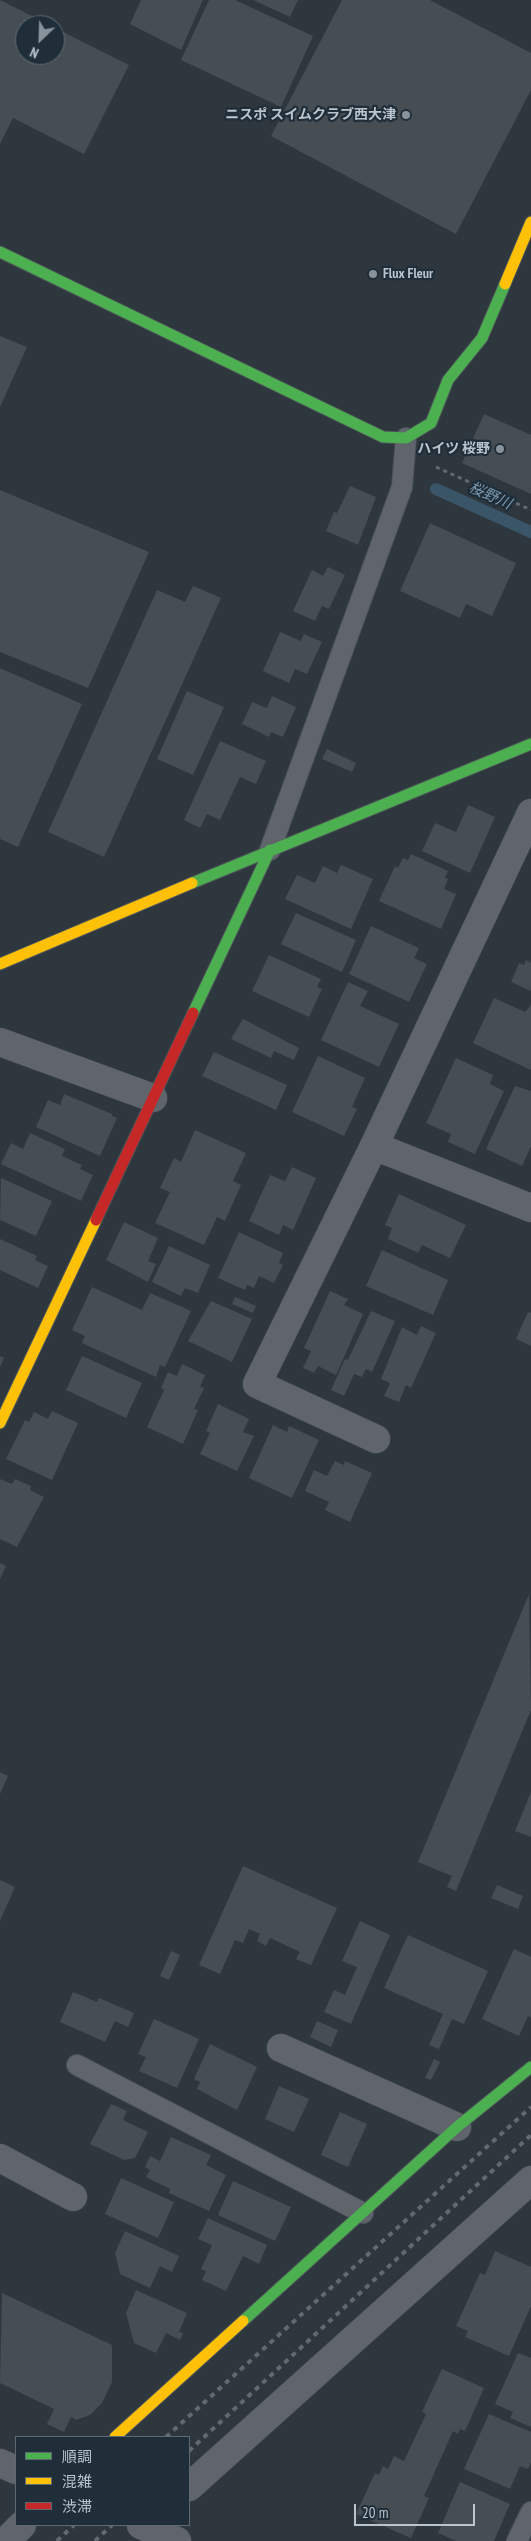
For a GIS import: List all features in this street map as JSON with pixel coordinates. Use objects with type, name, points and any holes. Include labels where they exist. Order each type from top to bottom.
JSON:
[{"type":"street","points":[[0,252],[384,437],[406,438],[431,423],[448,380],[482,338],[531,222]]},
{"type":"street","points":[[0,964],[270,850],[531,744]]},
{"type":"street","points":[[376,1439],[257,1384],[374,1146],[531,813]]},
{"type":"street","points":[[0,1423],[270,850]]},
{"type":"street","points":[[0,1042],[153,1098]]},
{"type":"street","points":[[374,1146],[531,1208]]},
{"type":"street","points":[[282,2048],[457,2127]]},
{"type":"street","points":[[116,2436],[457,2127],[531,2067]]},
{"type":"street","points":[[0,2158],[73,2198]]},
{"type":"street","points":[[190,2486],[531,2180]]},
{"type":"street","points":[[0,2463],[15,2470]]},
{"type":"street","points":[[6,2541],[21,2526]]},
{"type":"street","points":[[141,2529],[177,2541]]},
{"type":"lane","points":[[270,850],[402,487],[406,438]]},
{"type":"lane","points":[[77,2065],[363,2212]]},
{"type":"lane","points":[[517,2541],[531,2512]]},
{"type":"path","points":[[406,438],[432,464],[531,510]]},
{"type":"building","points":[[0,0],[30,15],[15,15],[15,65],[65,65],[65,33],[129,65],[84,154],[13,118],[0,144]]},
{"type":"building","points":[[141,0],[203,0],[181,50],[130,24]]},
{"type":"building","points":[[209,0],[235,0],[313,36],[281,107],[181,60]]},
{"type":"building","points":[[253,0],[298,0],[290,17]]},
{"type":"building","points":[[342,0],[430,0],[531,53],[531,90],[456,234],[271,136]]},
{"type":"building","points":[[0,336],[27,347],[0,407]]},
{"type":"building","name":"ハイツ 桜野","points":[[484,414],[531,435],[531,494],[462,463]]},
{"type":"building","points":[[350,486],[376,497],[358,545],[326,531],[334,512],[337,513]]},
{"type":"building","points":[[0,490],[149,552],[88,688],[0,652]]},
{"type":"building","points":[[430,523],[516,563],[492,616],[466,604],[460,618],[400,591]]},
{"type":"building","points":[[328,567],[345,575],[329,609],[322,606],[315,621],[293,611],[312,570],[323,576]]},
{"type":"building","points":[[193,586],[221,598],[104,857],[48,832],[157,590],[185,602]]},
{"type":"building","points":[[280,632],[301,641],[304,634],[322,642],[307,674],[295,669],[289,683],[263,671]]},
{"type":"building","points":[[0,668],[82,704],[18,847],[0,839]]},
{"type":"building","points":[[187,691],[224,707],[193,775],[157,759]]},
{"type":"building","points":[[272,696],[296,707],[283,737],[271,732],[269,737],[242,724],[252,702],[267,708]]},
{"type":"building","points":[[220,741],[266,761],[256,784],[240,777],[220,820],[207,814],[200,828],[184,820]]},
{"type":"building","points":[[327,749],[356,763],[352,772],[322,759]]},
{"type":"building","points":[[468,805],[495,817],[470,873],[422,851],[435,823],[456,832]]},
{"type":"building","points":[[411,854],[448,871],[445,878],[448,879],[444,889],[456,894],[441,929],[379,901],[395,866],[398,868],[403,858],[408,860]]},
{"type":"building","points":[[341,865],[373,879],[351,929],[285,899],[297,875],[315,883],[323,866],[337,873]]},
{"type":"building","points":[[296,913],[356,940],[342,972],[281,944]]},
{"type":"building","points":[[371,926],[419,948],[414,958],[427,964],[409,1002],[349,974]]},
{"type":"building","points":[[269,955],[321,979],[317,987],[322,989],[309,1017],[252,991]]},
{"type":"building","points":[[526,960],[531,963],[531,991],[511,982],[519,963],[524,965]]},
{"type":"building","points":[[348,982],[368,991],[360,1006],[399,1024],[379,1067],[321,1040]]},
{"type":"building","points":[[494,998],[525,1012],[531,1005],[531,1070],[473,1043]]},
{"type":"building","points":[[243,1019],[299,1048],[294,1060],[274,1051],[271,1058],[231,1039]]},
{"type":"building","points":[[214,1052],[287,1085],[276,1110],[202,1076]]},
{"type":"building","points":[[318,1056],[365,1078],[352,1107],[357,1109],[344,1136],[292,1112]]},
{"type":"building","points":[[456,1058],[493,1075],[490,1084],[504,1091],[475,1154],[448,1142],[451,1134],[426,1123]]},
{"type":"building","points":[[515,1086],[531,1091],[531,1146],[522,1166],[486,1149]]},
{"type":"building","points":[[64,1094],[112,1114],[112,1116],[117,1118],[100,1156],[36,1127],[48,1100],[60,1105]]},
{"type":"building","points":[[195,1130],[246,1153],[233,1181],[241,1185],[225,1221],[217,1217],[204,1245],[155,1223],[170,1192],[160,1188],[174,1158],[181,1162]]},
{"type":"building","points":[[30,1133],[65,1149],[62,1156],[82,1165],[80,1169],[93,1175],[81,1201],[1,1164],[11,1143],[23,1149]]},
{"type":"building","points":[[292,1167],[316,1178],[293,1230],[283,1225],[279,1235],[249,1221],[270,1175],[285,1181]]},
{"type":"building","points":[[1,1178],[52,1201],[36,1236],[0,1220]]},
{"type":"building","points":[[399,1194],[466,1225],[450,1258],[422,1245],[418,1253],[388,1239],[392,1228],[385,1225]]},
{"type":"building","points":[[124,1222],[158,1238],[148,1261],[156,1264],[148,1282],[106,1260]]},
{"type":"building","points":[[239,1232],[283,1253],[279,1263],[283,1265],[274,1283],[259,1276],[254,1288],[247,1285],[245,1290],[218,1278]]},
{"type":"building","points":[[0,1239],[37,1256],[35,1260],[48,1266],[38,1288],[0,1270]]},
{"type":"building","points":[[169,1246],[210,1265],[198,1293],[185,1288],[181,1296],[152,1282]]},
{"type":"building","points":[[382,1250],[448,1280],[433,1315],[366,1286]]},
{"type":"building","points":[[92,1287],[142,1310],[150,1293],[191,1311],[165,1367],[160,1365],[156,1377],[82,1343],[85,1336],[72,1330]]},
{"type":"building","points":[[330,1291],[348,1299],[344,1305],[363,1314],[336,1375],[318,1366],[314,1373],[303,1368],[311,1351],[304,1348]]},
{"type":"building","points":[[235,1297],[256,1306],[253,1313],[232,1304]]},
{"type":"building","points":[[211,1301],[252,1319],[232,1362],[188,1341]]},
{"type":"building","points":[[371,1311],[395,1321],[372,1372],[366,1369],[362,1377],[354,1374],[344,1396],[331,1390],[345,1359],[348,1360]]},
{"type":"building","points":[[528,1312],[531,1313],[531,1346],[516,1339]]},
{"type":"building","points":[[421,1326],[436,1333],[411,1388],[406,1385],[399,1402],[384,1396],[390,1383],[381,1379],[402,1327],[417,1335]]},
{"type":"building","points":[[0,1356],[4,1358],[0,1367]]},
{"type":"building","points":[[82,1356],[142,1383],[126,1418],[66,1390]]},
{"type":"building","points":[[182,1364],[205,1375],[200,1387],[204,1388],[194,1409],[198,1410],[183,1444],[147,1427],[164,1390],[161,1388],[168,1372],[177,1376]]},
{"type":"building","points":[[218,1404],[249,1419],[243,1432],[254,1436],[237,1471],[200,1454],[210,1433],[206,1431]]},
{"type":"building","points":[[52,1411],[78,1423],[52,1480],[6,1459],[25,1420],[29,1422],[34,1412],[48,1419]]},
{"type":"building","points":[[273,1425],[287,1432],[289,1426],[319,1440],[292,1498],[249,1478]]},
{"type":"building","points":[[335,1461],[344,1465],[345,1461],[372,1473],[350,1522],[325,1510],[329,1502],[305,1491],[314,1470],[327,1476]]},
{"type":"building","points":[[0,1479],[12,1484],[15,1479],[31,1486],[30,1490],[44,1497],[17,1547],[0,1539]]},
{"type":"building","points":[[0,1563],[6,1566],[0,1579]]},
{"type":"building","points":[[529,1594],[531,1710],[456,1891],[447,1887],[452,1876],[418,1862]]},
{"type":"building","points":[[0,1772],[8,1776],[0,1794]]},
{"type":"building","points":[[531,1792],[531,1837],[515,1831]]},
{"type":"building","points":[[243,1866],[337,1908],[311,1965],[296,1959],[300,1952],[270,1938],[266,1946],[257,1941],[260,1934],[249,1929],[243,1943],[235,1940],[220,1974],[199,1965]]},
{"type":"building","points":[[0,1880],[15,1887],[0,1921]]},
{"type":"building","points":[[497,1885],[523,1896],[518,1909],[491,1898]]},
{"type":"building","points":[[360,1921],[390,1935],[351,2024],[324,2012],[334,1990],[345,1995],[357,1967],[342,1961]]},
{"type":"building","points":[[408,1935],[488,1971],[464,2024],[452,2019],[439,2049],[429,2045],[443,2014],[384,1988]]},
{"type":"building","points":[[514,1949],[531,1957],[531,2018],[528,2016],[519,2036],[482,2019]]},
{"type":"building","points":[[171,1951],[180,1955],[169,1980],[160,1976]]},
{"type":"building","points":[[73,1992],[97,2002],[99,1998],[134,2013],[128,2027],[115,2021],[105,2042],[60,2022]]},
{"type":"building","points":[[154,2019],[199,2039],[177,2088],[139,2071],[146,2057],[138,2054]]},
{"type":"building","points":[[317,2021],[338,2030],[331,2047],[310,2037]]},
{"type":"building","points":[[210,2044],[257,2067],[237,2110],[197,2089],[200,2082],[194,2079]]},
{"type":"building","points":[[434,2059],[440,2062],[431,2080],[425,2078]]},
{"type":"building","points":[[279,2086],[309,2099],[294,2132],[265,2119]]},
{"type":"building","points":[[111,2104],[127,2111],[123,2120],[148,2132],[135,2158],[124,2160],[90,2144]]},
{"type":"building","points":[[340,2112],[367,2124],[348,2167],[321,2155]]},
{"type":"building","points":[[171,2137],[211,2155],[206,2165],[226,2175],[209,2211],[169,2193],[170,2189],[146,2177],[150,2170],[145,2167],[150,2156],[160,2161]]},
{"type":"building","points":[[121,2178],[174,2202],[158,2238],[105,2214]]},
{"type":"building","points":[[233,2181],[291,2207],[275,2241],[218,2215]]},
{"type":"building","points":[[208,2218],[267,2245],[259,2264],[243,2256],[226,2291],[202,2280],[206,2271],[201,2269],[212,2245],[198,2239]]},
{"type":"building","points":[[125,2231],[179,2256],[172,2272],[160,2266],[150,2288],[120,2274],[115,2253]]},
{"type":"building","points":[[495,2251],[531,2267],[531,2306],[509,2356],[465,2337],[468,2331],[456,2326],[480,2273],[485,2275]]},
{"type":"building","points":[[136,2290],[187,2313],[179,2332],[183,2333],[180,2340],[166,2333],[156,2353],[134,2343],[126,2313]]},
{"type":"building","points":[[2,2293],[112,2345],[112,2382],[102,2403],[90,2415],[76,2420],[71,2417],[64,2432],[47,2424],[54,2409],[0,2383]]},
{"type":"building","points":[[518,2353],[531,2358],[531,2427],[510,2418],[513,2412],[495,2404]]},
{"type":"building","points":[[442,2369],[484,2388],[465,2431],[460,2429],[458,2434],[453,2431],[424,2496],[429,2498],[411,2538],[356,2514],[375,2473],[379,2475],[383,2466],[388,2469],[394,2456],[404,2461],[426,2414],[422,2412]]},
{"type":"building","points":[[489,2414],[531,2432],[531,2463],[528,2469],[520,2466],[510,2489],[464,2469]]},
{"type":"building","points":[[460,2482],[510,2504],[494,2541],[456,2541],[438,2533]]},
{"type":"waterway","name":"桜野川","points":[[436,489],[531,532]]},
{"type":"railway","points":[[167,2436],[531,2107]]},
{"type":"railway","points":[[190,2450],[531,2135]]},
{"type":"railway","points":[[57,2541],[73,2526]]},
{"type":"railway","points":[[95,2541],[111,2526]]},
{"type":"traffic: fast","points":[[0,252],[383,437],[406,438],[431,423],[448,380],[482,338],[505,284]]},
{"type":"traffic: fast","points":[[192,883],[531,744]]},
{"type":"traffic: fast","points":[[193,1013],[270,850]]},
{"type":"traffic: fast","points":[[243,2321],[457,2127],[531,2067]]},
{"type":"traffic: slow","points":[[505,284],[531,222]]},
{"type":"traffic: slow","points":[[0,964],[192,883]]},
{"type":"traffic: slow","points":[[0,1423],[96,1220]]},
{"type":"traffic: slow","points":[[116,2436],[243,2321]]},
{"type":"traffic: jam","points":[[96,1220],[193,1013]]},
{"type":"place","name":"ニスポ スイムクラブ西大津","points":[[406,115]]},
{"type":"place","name":"Flux Fleur","points":[[373,274]]},
{"type":"place","name":"ハイツ 桜野","points":[[500,449]]}]
